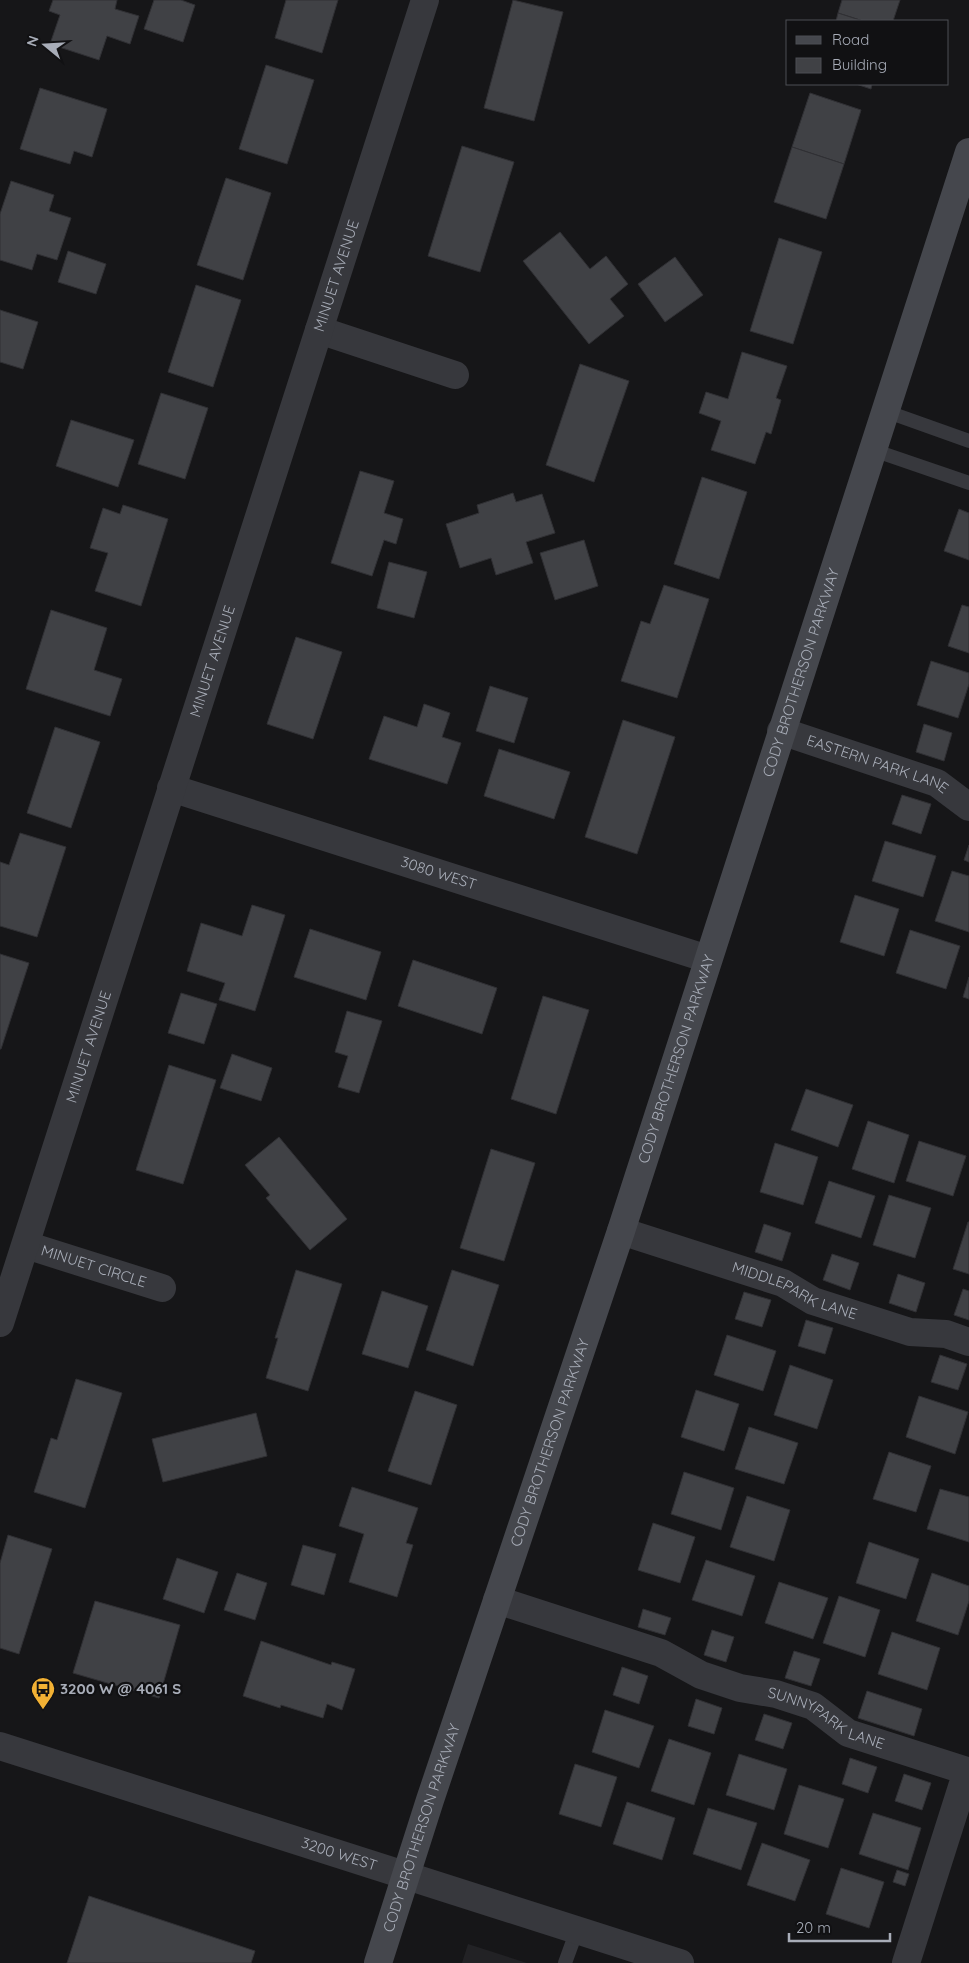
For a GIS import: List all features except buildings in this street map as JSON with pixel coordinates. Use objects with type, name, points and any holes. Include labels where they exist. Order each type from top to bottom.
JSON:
[{"type":"main road","name":"CODY BROTHERSON PARKWAY","points":[[378,1963],[620,1231],[969,152]]},
{"type":"street","name":"MINUET AVENUE","points":[[0,1323],[425,0]]},
{"type":"street","points":[[319,330],[456,375]]},
{"type":"street","name":"EASTERN PARK LANE","points":[[781,732],[937,784],[969,807]]},
{"type":"street","name":"3080 WEST","points":[[171,788],[708,959]]},
{"type":"street","name":"MIDDLEPARK LANE","points":[[620,1231],[783,1283],[813,1301],[910,1332],[946,1334],[969,1342]]},
{"type":"street","name":"MINUET CIRCLE","points":[[26,1245],[162,1288]]},
{"type":"street","name":"SUNNYPARK LANE","points":[[497,1600],[661,1653],[701,1676],[740,1688],[776,1694],[813,1706],[848,1733],[967,1771],[906,1963]]},
{"type":"street","name":"3200 WEST","points":[[0,1746],[680,1963]]},
{"type":"lane","points":[[885,411],[969,441]]},
{"type":"lane","points":[[873,450],[969,483]]},
{"type":"lane","points":[[565,1963],[577,1930]]},
{"type":"shaded area","points":[[468,1944],[527,1963],[462,1963]]},
{"type":"place","name":"3200 W @ 4061 S","points":[[43,1710]]}]
